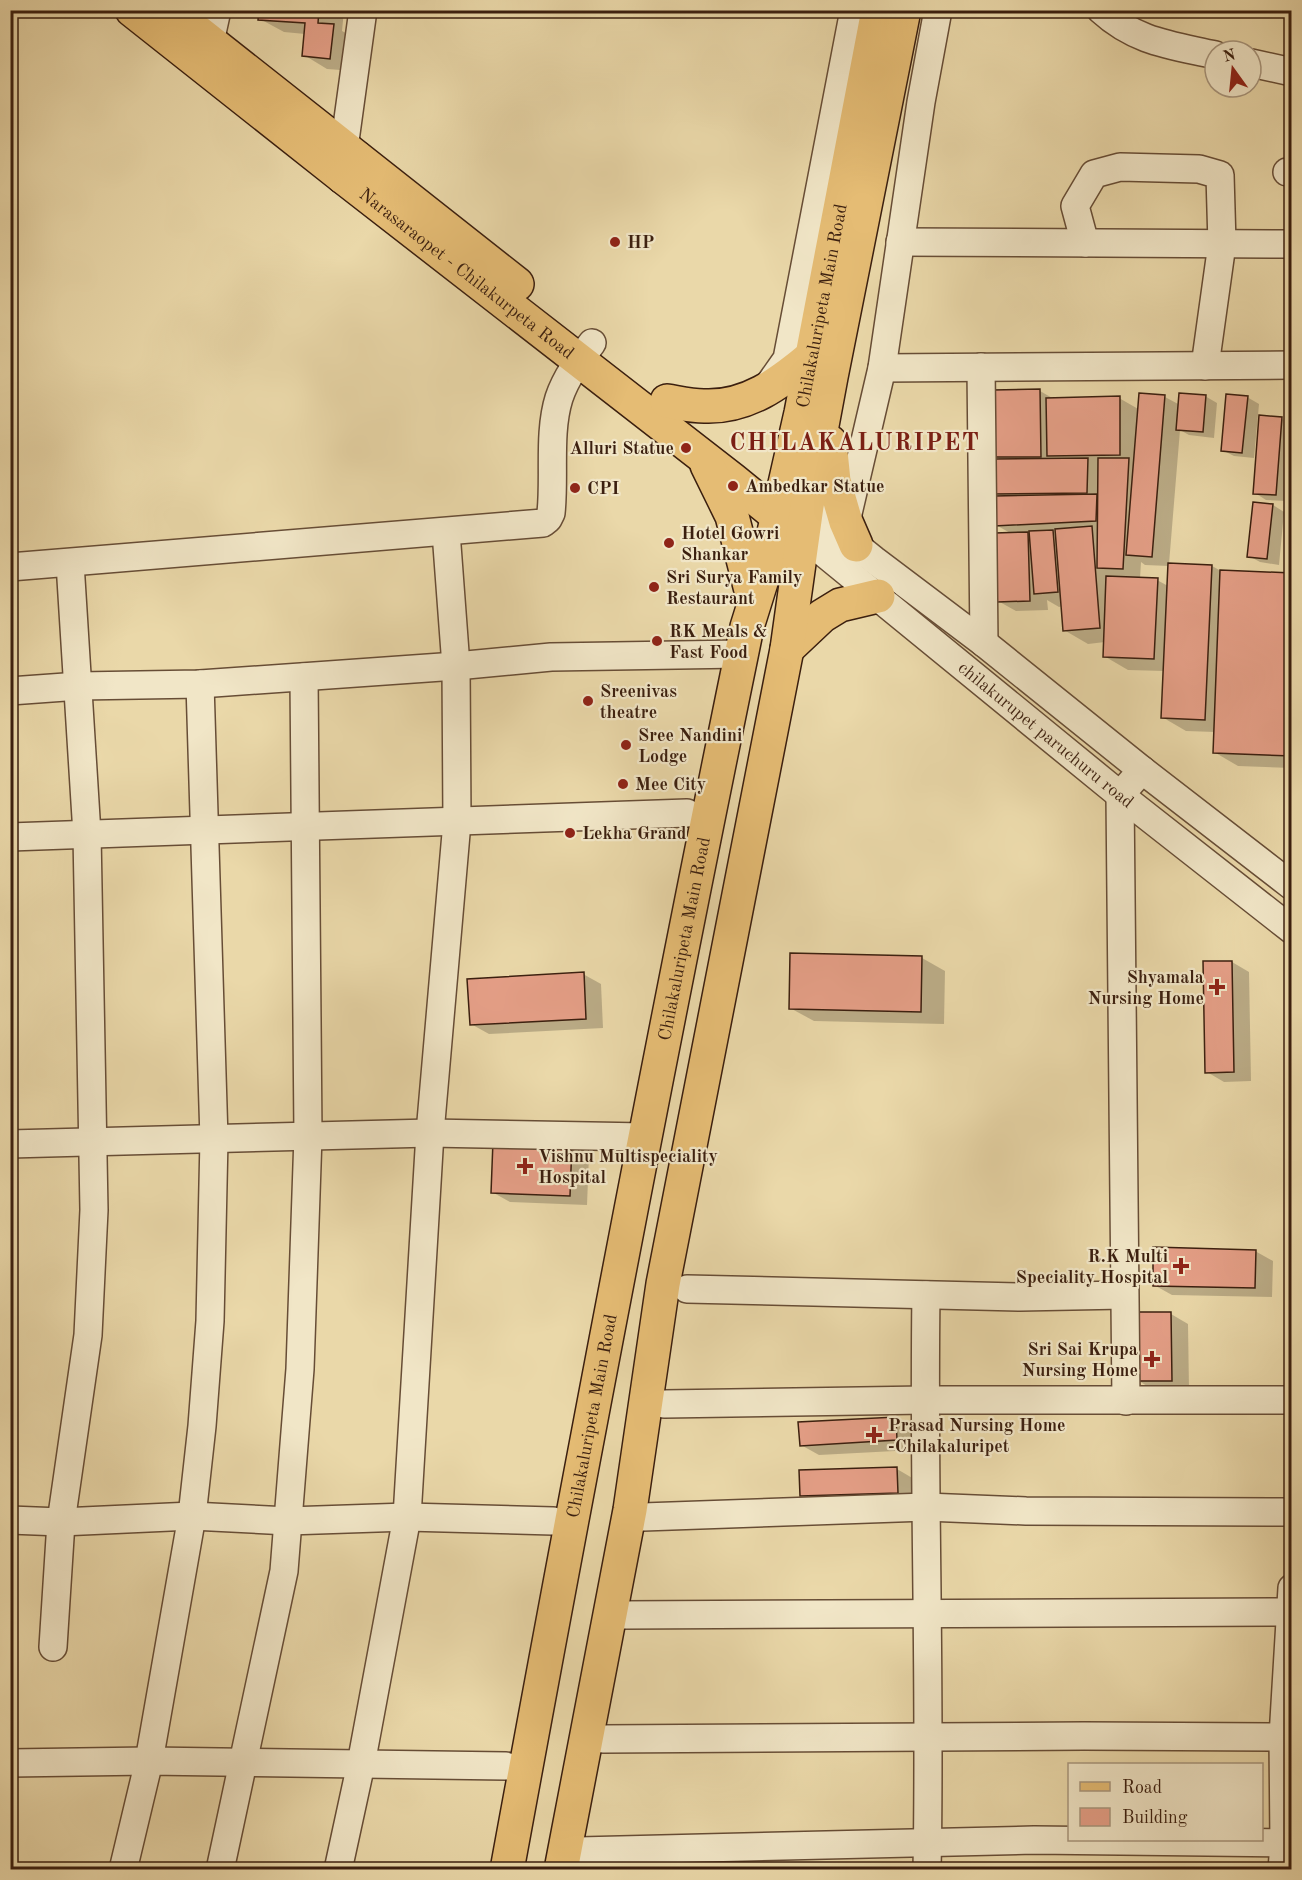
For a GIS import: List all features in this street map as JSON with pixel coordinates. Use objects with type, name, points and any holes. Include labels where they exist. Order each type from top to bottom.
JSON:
[{"type":"main road","name":"Narasaraopet - Chilakurpeta Road","points":[[132,10],[348,161]]},
{"type":"main road","name":"Narasaraopet - Chilakurpeta Road","points":[[170,10],[348,161],[585,351],[701,455],[793,513]]},
{"type":"main road","name":"Chilakaluripeta Main Road","points":[[570,1860],[630,1510],[663,1284],[787,649],[793,513],[811,357],[878,10]]},
{"type":"main road","name":"Chilakaluripeta Main Road","points":[[507,1869],[645,1137],[740,661],[754,602],[767,563],[793,513],[826,405],[904,10]]},
{"type":"main road","name":"Narasaraopet - Chilakurpeta Road","points":[[585,351],[667,401],[793,513]]},
{"type":"main road","points":[[667,401],[705,406],[735,403],[764,392],[786,378],[811,357]]},
{"type":"main road","points":[[826,405],[834,481],[851,534]]},
{"type":"main road","points":[[701,455],[732,516],[754,602]]},
{"type":"main road","points":[[787,649],[822,616],[840,605],[878,597]]},
{"type":"street","points":[[210,42],[217,10]]},
{"type":"street","points":[[348,161],[363,10]]},
{"type":"street","points":[[764,392],[787,359],[854,10]]},
{"type":"street","points":[[851,534],[882,368],[921,102],[938,10]]},
{"type":"street","points":[[1101,10],[1116,24],[1136,35],[1203,52]]},
{"type":"street","points":[[1263,66],[1292,72]]},
{"type":"street","points":[[1085,243],[1075,206],[1094,174],[1120,167],[1199,169],[1220,175],[1222,244],[1205,366]]},
{"type":"street","points":[[900,242],[1292,244]]},
{"type":"street","points":[[10,567],[543,523],[548,519],[552,499],[558,400],[585,351]]},
{"type":"street","points":[[882,368],[1292,365]]},
{"type":"street","points":[[981,367],[984,643]]},
{"type":"street","name":"chilakurupet paruchuru road","points":[[793,513],[851,534],[1143,770],[1292,886]]},
{"type":"street","name":"chilakurupet paruchuru road","points":[[793,513],[878,597],[1120,795],[1292,930]]},
{"type":"street","points":[[338,1869],[361,1764],[407,1517],[430,1133],[457,822],[456,666],[446,532]]},
{"type":"street","points":[[53,1647],[61,1522],[88,1335],[94,1210],[87,834],[70,562]]},
{"type":"street","points":[[10,690],[79,686],[200,684],[551,657],[741,654]]},
{"type":"street","points":[[220,1869],[284,1571],[300,1369],[308,1136],[303,677]]},
{"type":"street","points":[[123,1869],[149,1761],[192,1516],[210,1321],[214,1138],[200,684]]},
{"type":"street","points":[[1126,1401],[1120,795],[1143,770]]},
{"type":"street","points":[[10,837],[687,813]]},
{"type":"street","points":[[10,1144],[430,1133],[645,1137]]},
{"type":"street","points":[[687,1289],[1020,1297],[1124,1295]]},
{"type":"street","points":[[926,1295],[927,1869]]},
{"type":"street","points":[[664,1404],[925,1400],[1292,1400]]},
{"type":"street","points":[[643,1517],[926,1507],[1026,1511],[1292,1512]]},
{"type":"street","points":[[10,1520],[61,1522],[192,1516],[288,1521],[407,1517],[553,1521]]},
{"type":"street","points":[[623,1615],[927,1614],[1291,1600],[1282,1869]]},
{"type":"street","points":[[603,1739],[928,1736],[1287,1737]]},
{"type":"street","points":[[10,1763],[149,1761],[506,1766]]},
{"type":"street","points":[[570,1860],[928,1843],[1068,1840]]},
{"type":"street","points":[[1125,1841],[1284,1843]]},
{"type":"building","points":[[259,10],[319,10],[318,23],[334,24],[330,59],[302,56],[305,23],[258,20]]},
{"type":"building","points":[[1040,389],[1041,457],[994,457],[993,390]]},
{"type":"building","points":[[1139,393],[1165,395],[1152,557],[1126,555]]},
{"type":"building","points":[[1179,393],[1206,395],[1203,432],[1176,430]]},
{"type":"building","points":[[1226,394],[1248,396],[1242,453],[1221,451]]},
{"type":"building","points":[[1120,396],[1120,455],[1047,456],[1046,398]]},
{"type":"building","points":[[1259,415],[1282,417],[1276,495],[1253,494]]},
{"type":"building","points":[[1088,458],[1087,493],[995,494],[994,459]]},
{"type":"building","points":[[1098,458],[1129,458],[1123,569],[1097,568]]},
{"type":"building","points":[[1097,494],[1096,521],[994,526],[994,496]]},
{"type":"building","points":[[1253,502],[1273,504],[1267,559],[1247,557]]},
{"type":"building","points":[[1092,526],[1100,628],[1063,631],[1055,529]]},
{"type":"building","points":[[1053,530],[1058,592],[1034,594],[1029,531]]},
{"type":"building","points":[[1028,532],[1030,601],[997,602],[995,533]]},
{"type":"building","points":[[1168,563],[1212,565],[1205,720],[1161,718]]},
{"type":"building","points":[[1220,570],[1292,573],[1292,756],[1213,753]]},
{"type":"building","points":[[1106,576],[1158,578],[1154,659],[1103,657]]},
{"type":"building","points":[[790,953],[922,956],[921,1012],[789,1009]]},
{"type":"building","points":[[1203,961],[1232,961],[1234,1072],[1205,1073]]},
{"type":"building","points":[[584,972],[586,1019],[470,1025],[467,979]]},
{"type":"building","points":[[493,1141],[572,1143],[570,1196],[491,1193]]},
{"type":"building","points":[[1153,1247],[1256,1250],[1255,1288],[1153,1286]]},
{"type":"building","points":[[1135,1312],[1171,1312],[1172,1381],[1135,1381]]},
{"type":"building","points":[[896,1417],[897,1440],[800,1446],[798,1422]]},
{"type":"building","points":[[897,1467],[898,1493],[800,1496],[799,1470]]},
{"type":"building","points":[[779,1864],[779,1870],[741,1870],[741,1865]]},
{"type":"place","name":"HP","points":[[615,242]]},
{"type":"place","name":"Alluri Statue","points":[[686,448]]},
{"type":"place","name":"Ambedkar Statue","points":[[733,486]]},
{"type":"place","name":"CPI","points":[[575,488]]},
{"type":"place","name":"Hotel Gowri Shankar","points":[[669,543]]},
{"type":"place","name":"Sri Surya Family Restaurant","points":[[654,587]]},
{"type":"place","name":"RK Meals & Fast Food","points":[[657,641]]},
{"type":"place","name":"Sreenivas theatre","points":[[588,701]]},
{"type":"place","name":"Sree Nandini Lodge","points":[[626,745]]},
{"type":"place","name":"Mee City","points":[[623,784]]},
{"type":"place","name":"Lekha Grand","points":[[570,833]]},
{"type":"place","name":"Shyamala Nursing Home","points":[[1217,987]]},
{"type":"place","name":"Vishnu Multispeciality Hospital","points":[[525,1166]]},
{"type":"place","name":"R.K Multi Speciality Hospital","points":[[1181,1266]]},
{"type":"place","name":"Sri Sai Krupa Nursing Home","points":[[1152,1359]]},
{"type":"place","name":"Prasad Nursing Home -Chilakaluripet","points":[[874,1435]]},
{"type":"district","name":"CHILAKALURIPET","points":[[855,442]]}]
